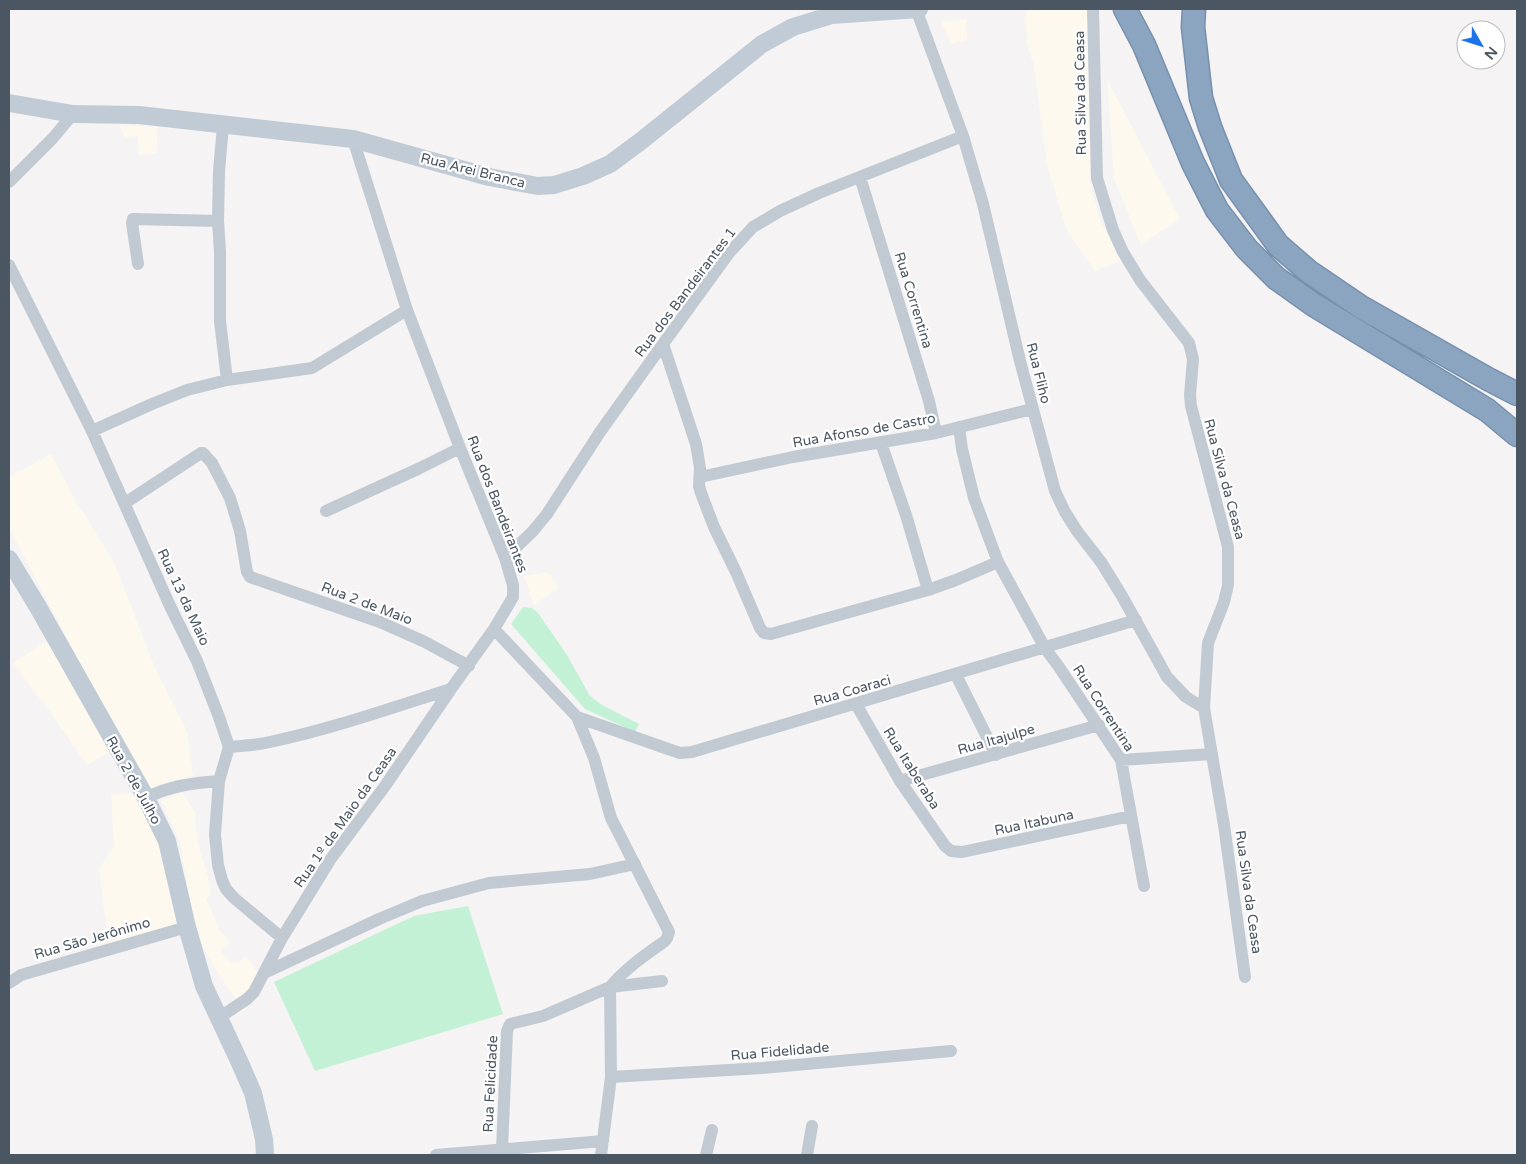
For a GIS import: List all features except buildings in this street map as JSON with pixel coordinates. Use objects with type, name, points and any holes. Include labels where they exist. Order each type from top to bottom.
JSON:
[{"type":"highway","points":[[1125,9],[1144,44],[1193,163],[1217,210],[1247,248],[1276,278],[1314,305],[1487,410],[1517,435]]},
{"type":"highway","points":[[1194,9],[1193,27],[1200,98],[1210,127],[1231,180],[1278,245],[1308,271],[1361,307],[1488,380],[1517,394]]},
{"type":"main road","name":"Rua Arei Branca","points":[[9,103],[73,114],[139,115],[353,139],[489,177],[538,186],[554,185],[583,176],[610,164],[641,142],[762,44],[793,27],[832,15],[917,9]]},
{"type":"main road","name":"Rua 2 de Julho","points":[[9,559],[146,798],[168,842],[187,927],[204,986],[220,1017],[253,1093],[264,1139],[265,1155]]},
{"type":"street","name":"Rua Fliho","points":[[917,9],[963,136],[983,204],[1032,409],[1049,470],[1065,512],[1077,532],[1101,562],[1171,683],[1186,697],[1204,708]]},
{"type":"street","name":"Rua Silva da Ceasa","points":[[1093,9],[1097,178],[1112,230],[1123,252],[1140,280],[1189,343],[1193,359],[1191,406],[1228,547],[1228,585],[1224,602],[1208,643],[1204,708],[1224,825],[1245,977]]},
{"type":"street","points":[[9,182],[53,138],[73,114]]},
{"type":"street","points":[[224,126],[219,171],[218,221],[220,320],[227,380]]},
{"type":"street","name":"Rua dos Bandeirantes 1","points":[[505,558],[533,531],[547,514],[600,432],[663,344],[729,253],[753,227],[780,211],[963,136]]},
{"type":"street","name":"Rua dos Bandeirantes","points":[[353,139],[407,310],[505,558],[513,585],[513,597],[494,629]]},
{"type":"street","name":"Rua Correntina","points":[[860,177],[929,401],[936,433]]},
{"type":"street","points":[[138,264],[133,219],[218,221]]},
{"type":"street","name":"Rua 13 da Maio","points":[[9,265],[92,431],[125,503],[170,606],[197,661],[229,747]]},
{"type":"street","points":[[92,431],[188,390],[227,380],[312,368],[407,310]]},
{"type":"street","points":[[663,344],[696,444],[699,457],[699,486],[701,492],[714,528],[764,633],[771,634],[928,590],[998,562]]},
{"type":"street","name":"Rua Afonso de Castro","points":[[700,477],[793,457],[936,433],[1032,409]]},
{"type":"street","name":"Rua Correntina","points":[[959,427],[962,449],[974,498],[998,562],[1045,648],[1121,760],[1144,886]]},
{"type":"street","points":[[881,443],[906,515],[928,590]]},
{"type":"street","points":[[326,511],[460,448]]},
{"type":"street","name":"Rua 2 de Maio","points":[[125,503],[201,453],[205,454],[212,463],[230,498],[240,531],[246,572],[250,577],[380,622],[425,642],[469,666]]},
{"type":"street","name":"Rua Coaraci","points":[[577,717],[680,753],[692,752],[1136,620]]},
{"type":"street","points":[[494,629],[577,717],[594,758],[611,818],[668,929],[667,938],[632,964],[610,987],[611,1076],[601,1155]]},
{"type":"street","name":"Rua 1º de Maio da Ceasa","points":[[220,1017],[254,992],[282,938],[330,860],[385,786],[494,629]]},
{"type":"street","points":[[956,675],[996,755]]},
{"type":"street","points":[[282,938],[234,898],[226,889],[222,880],[218,865],[216,835],[219,781],[229,747],[269,743],[316,731],[376,714],[451,689]]},
{"type":"street","name":"Rua Itaberaba","points":[[856,704],[900,781],[945,846]]},
{"type":"street","name":"Rua Itajulpe","points":[[900,781],[1099,725]]},
{"type":"street","points":[[1121,760],[1212,754]]},
{"type":"street","points":[[146,798],[160,791],[180,786],[219,781]]},
{"type":"street","name":"Rua Itabuna","points":[[945,846],[951,851],[962,852],[1131,816]]},
{"type":"street","points":[[264,973],[422,901],[490,883],[590,874],[636,864]]},
{"type":"street","name":"Rua São Jerônimo","points":[[9,983],[21,975],[187,927]]},
{"type":"street","points":[[610,987],[662,981]]},
{"type":"street","name":"Rua Felicidade","points":[[502,1150],[508,1026],[513,1023],[543,1016],[610,987]]},
{"type":"street","name":"Rua Fidelidade","points":[[611,1076],[762,1068],[951,1051]]},
{"type":"street","points":[[807,1155],[812,1126]]},
{"type":"street","points":[[706,1155],[712,1130]]},
{"type":"street","points":[[436,1155],[603,1141]]},
{"type":"shaded area","points":[[1088,9],[1090,181],[1099,219],[1122,260],[1095,271],[1067,231],[1047,165],[1034,66],[1027,44],[1025,20],[1027,10]]},
{"type":"shaded area","points":[[966,19],[967,40],[951,44],[941,21]]},
{"type":"shaded area","points":[[1107,79],[1180,219],[1141,245],[1114,178]]},
{"type":"shaded area","points":[[119,125],[158,127],[156,154],[139,155],[138,136],[124,137]]},
{"type":"shaded area","points":[[51,454],[77,503],[113,560],[155,668],[187,731],[193,776],[147,789],[9,528],[9,477]]},
{"type":"shaded area","points":[[548,572],[559,588],[534,605],[524,576]]},
{"type":"shaded area","points":[[47,640],[111,751],[87,765],[13,663]]},
{"type":"shaded area","points":[[182,792],[195,812],[200,852],[206,868],[211,894],[206,899],[218,929],[231,943],[220,950],[231,962],[239,962],[246,956],[259,974],[250,992],[235,998],[202,946],[193,921],[180,842],[161,801]]},
{"type":"shaded area","points":[[134,793],[157,838],[178,924],[111,943],[104,911],[99,869],[114,846],[111,794]]},
{"type":"green space","points":[[523,607],[532,608],[538,613],[567,655],[590,696],[602,705],[639,724],[635,732],[585,709],[511,624]]},
{"type":"green space","points":[[468,906],[503,1014],[315,1071],[274,982],[414,916]]}]
